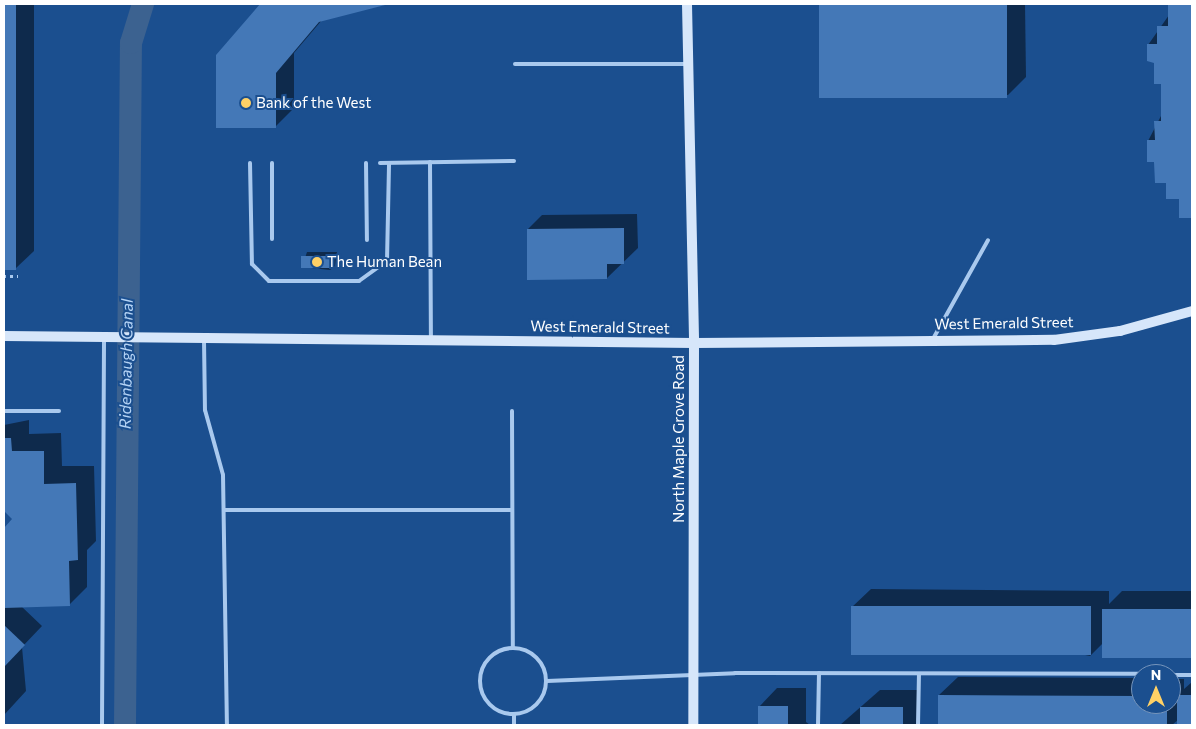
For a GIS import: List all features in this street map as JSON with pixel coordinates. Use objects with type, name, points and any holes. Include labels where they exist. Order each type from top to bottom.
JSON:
[{"type":"main road","name":"North Maple Grove Road","points":[[687,4],[694,343],[693,725]]},
{"type":"main road","name":"West Emerald Street","points":[[4,336],[694,343],[932,339],[1054,340],[1120,331],[1192,312]]},
{"type":"lane","points":[[515,64],[688,64]]},
{"type":"lane","points":[[380,163],[514,161]]},
{"type":"lane","points":[[430,162],[431,340]]},
{"type":"lane","points":[[250,163],[252,264],[269,281],[360,281],[387,260],[389,163]]},
{"type":"lane","points":[[272,163],[272,239]]},
{"type":"lane","points":[[366,163],[366,240]]},
{"type":"lane","points":[[932,339],[988,240]]},
{"type":"lane","points":[[102,725],[107,337]]},
{"type":"lane","points":[[204,338],[205,410],[223,475],[227,725]]},
{"type":"lane","points":[[4,411],[59,411]]},
{"type":"lane","points":[[512,411],[513,647]]},
{"type":"lane","points":[[224,510],[512,510]]},
{"type":"lane","points":[[513,647],[540,661],[547,680],[539,701],[514,714],[489,705],[480,684],[480,673],[492,655],[513,647]]},
{"type":"lane","points":[[818,725],[819,673]]},
{"type":"lane","points":[[547,680],[819,673],[1131,674]]},
{"type":"lane","points":[[918,674],[918,725]]},
{"type":"lane","points":[[514,714],[514,725]]},
{"type":"path","points":[[4,276],[18,276]]},
{"type":"building","points":[[4,4],[16,4],[16,270],[4,270]]},
{"type":"building","points":[[260,4],[389,4],[319,22],[276,73],[276,128],[216,128],[216,55]]},
{"type":"building","points":[[819,4],[1007,4],[1007,98],[819,98]]},
{"type":"building","points":[[1168,4],[1192,4],[1192,218],[1179,218],[1179,199],[1166,199],[1166,183],[1155,183],[1154,162],[1147,162],[1147,140],[1155,140],[1154,121],[1161,121],[1161,84],[1154,84],[1154,63],[1147,61],[1147,44],[1157,44],[1157,26],[1168,26]]},
{"type":"building","points":[[624,228],[624,264],[607,264],[607,279],[527,280],[527,229]]},
{"type":"building","name":"The Human Bean","points":[[301,256],[334,256],[334,268],[301,268]]},
{"type":"building","points":[[4,438],[11,438],[12,451],[44,451],[44,484],[76,483],[78,560],[69,561],[70,606],[4,608],[4,528],[12,519],[4,511]]},
{"type":"building","points":[[851,606],[1091,606],[1091,655],[851,655]]},
{"type":"building","points":[[1102,609],[1192,609],[1192,658],[1102,658]]},
{"type":"building","points":[[4,625],[25,645],[4,667]]},
{"type":"building","points":[[938,695],[1131,696],[1131,714],[1167,714],[1167,725],[938,725]]},
{"type":"building","points":[[1181,695],[1192,695],[1192,725],[1177,725],[1177,714],[1181,714]]},
{"type":"building","points":[[758,706],[788,706],[788,725],[758,725]]},
{"type":"building","points":[[860,707],[903,707],[903,725],[860,725]]},
{"type":"waterway","name":"Ridenbaugh Canal","points":[[125,725],[131,43],[143,4]]},
{"type":"place","name":"Bank of the West","points":[[246,103]]},
{"type":"place","name":"The Human Bean","points":[[317,262]]}]
